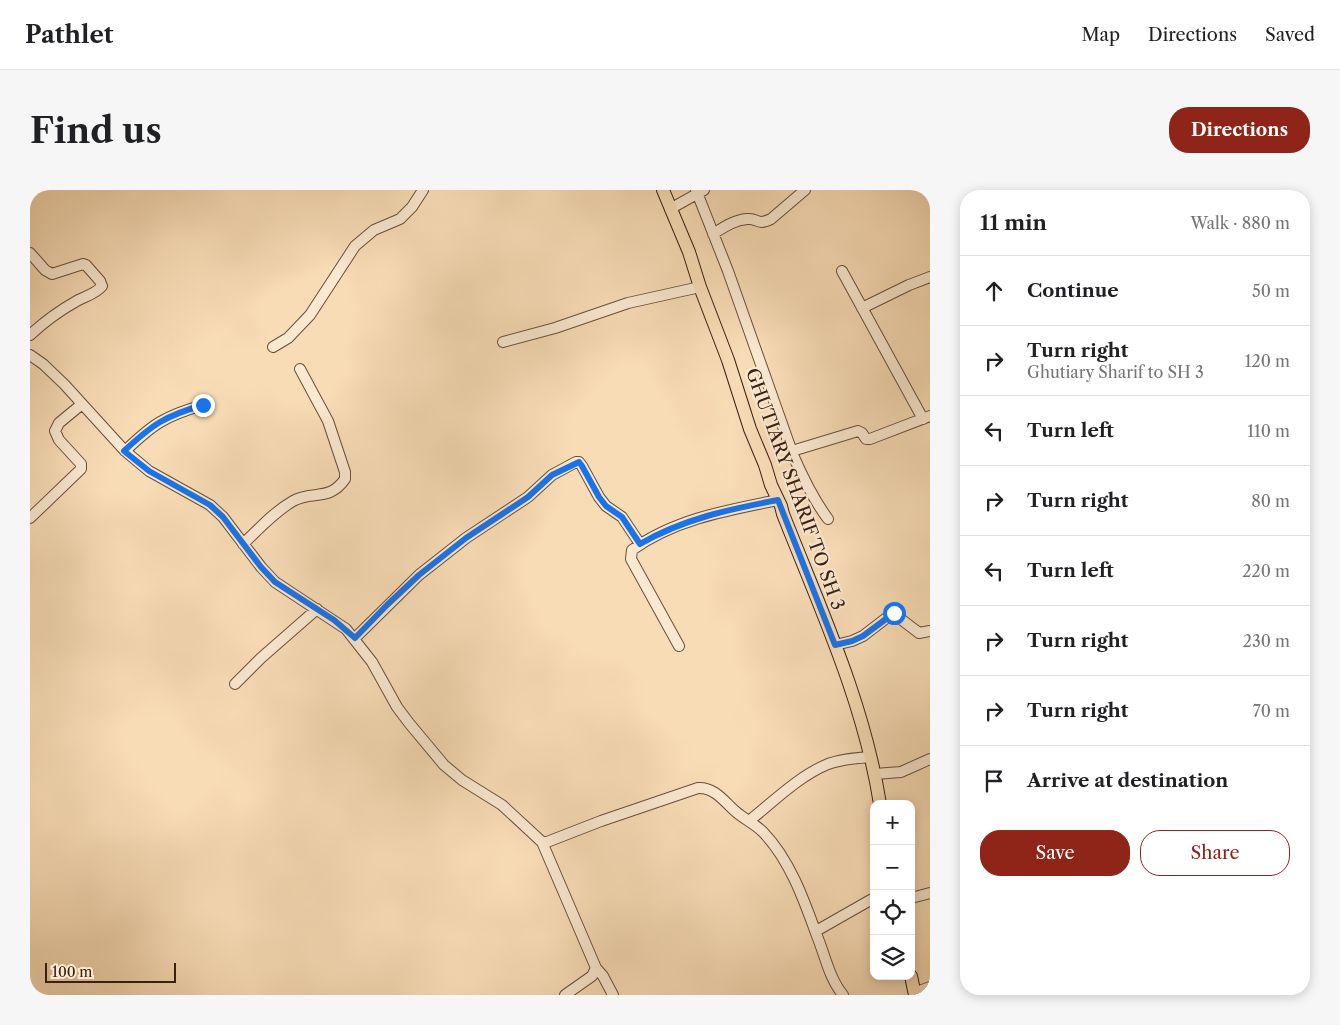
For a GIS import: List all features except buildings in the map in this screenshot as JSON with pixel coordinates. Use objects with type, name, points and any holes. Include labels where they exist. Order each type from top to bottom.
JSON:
[{"type":"main road","name":"GHUTIARY SHARIF TO SH 3","points":[[662,190],[673,207],[700,287],[728,360],[750,429],[849,681],[871,757],[879,800]]},
{"type":"main road","points":[[912,980],[914,994]]},
{"type":"street","points":[[273,347],[288,338],[310,315],[355,246],[374,230],[400,219],[412,207],[423,190]]},
{"type":"street","points":[[713,234],[741,220],[751,219],[760,223],[771,219],[805,190]]},
{"type":"street","points":[[673,207],[697,193],[792,452],[805,483],[828,519]]},
{"type":"street","points":[[30,253],[45,270],[52,274],[83,264],[86,265],[102,286],[57,314],[30,336]]},
{"type":"street","points":[[792,452],[858,431],[866,439],[870,439],[926,417],[842,272]]},
{"type":"street","points":[[862,308],[930,277]]},
{"type":"street","points":[[503,342],[555,328],[628,303],[700,287]]},
{"type":"street","points":[[30,355],[57,377],[124,451],[149,471],[210,505],[223,517],[261,567],[275,582],[340,624],[355,638],[372,662],[401,712],[420,738],[462,780],[502,805],[542,842],[596,968],[603,976],[613,995]]},
{"type":"street","points":[[243,544],[281,509],[293,501],[300,498],[327,494],[342,484],[345,479],[345,472],[328,421],[300,369]]},
{"type":"street","points":[[30,518],[81,469],[81,464],[59,440],[55,431],[59,423],[82,404]]},
{"type":"street","points":[[124,451],[155,424],[167,417],[203,405]]},
{"type":"street","points":[[355,638],[419,575],[460,543],[528,497],[552,475],[576,462],[579,462],[582,466],[606,506],[622,517],[640,544]]},
{"type":"street","points":[[679,646],[631,559],[632,550],[664,532],[705,516],[778,500]]},
{"type":"street","points":[[235,684],[261,658],[317,609]]},
{"type":"street","points":[[835,645],[863,636],[893,612],[919,633],[929,632]]},
{"type":"street","points":[[749,821],[812,772],[842,760],[871,757]]},
{"type":"street","points":[[875,774],[901,772],[930,758]]},
{"type":"street","points":[[542,842],[547,842],[601,821],[698,788],[711,790],[769,838],[788,868],[816,931],[832,978],[843,995]]},
{"type":"street","points":[[915,897],[930,893]]},
{"type":"street","points":[[816,931],[870,900]]},
{"type":"street","points":[[565,995],[592,976],[596,968]]},
{"type":"street","points":[[914,994],[930,987]]},
{"type":"route","points":[[203,405],[167,417],[155,424],[124,451],[149,471],[172,485],[197,496],[210,505],[223,517],[261,567],[275,582],[334,620],[355,638],[419,575],[466,538],[536,491],[552,475],[576,462],[581,463],[599,497],[606,506],[622,517],[640,544],[664,532],[705,516],[778,500],[835,645],[863,636],[894,613]]}]
